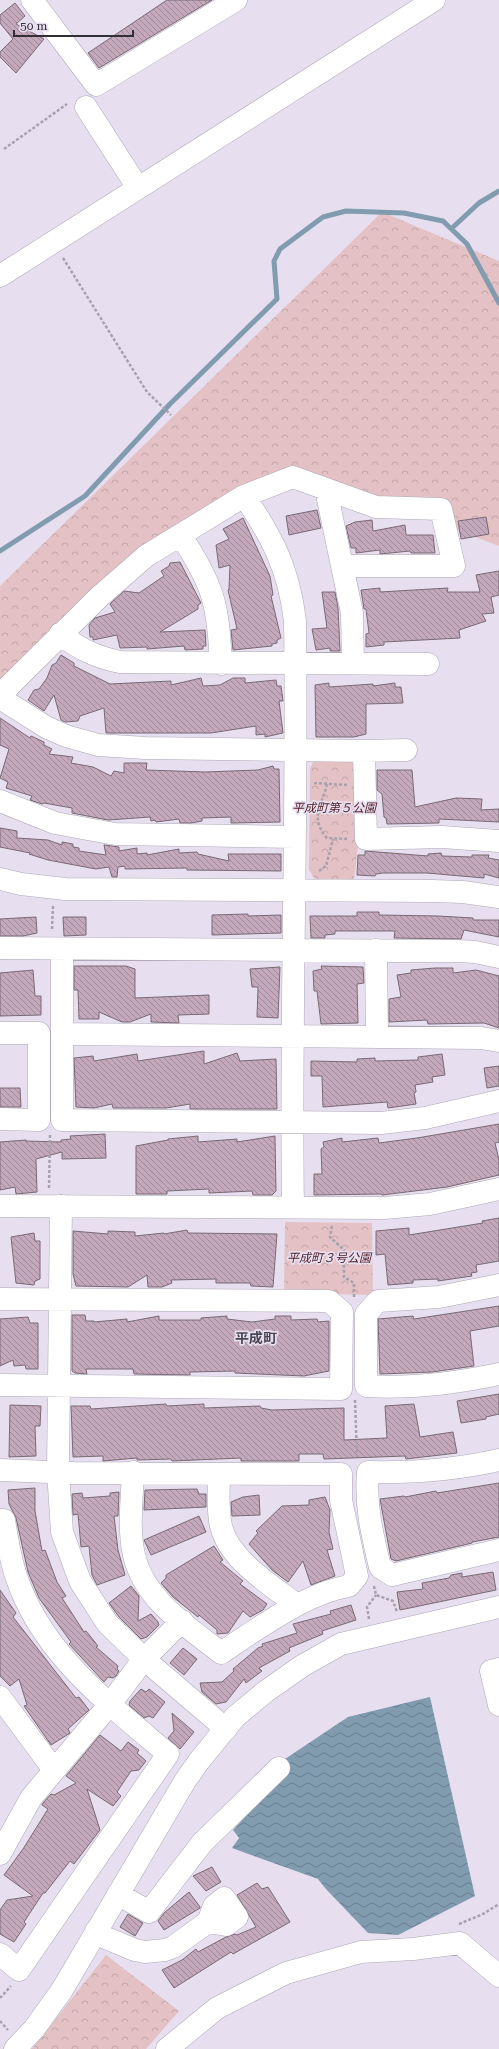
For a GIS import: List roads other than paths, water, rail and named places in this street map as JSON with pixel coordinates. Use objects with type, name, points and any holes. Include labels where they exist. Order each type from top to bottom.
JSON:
[{"type":"street","points":[[32,0],[96,85],[236,0]]},
{"type":"street","points":[[0,276],[434,0]]},
{"type":"street","points":[[78,105],[138,188]]},
{"type":"street","points":[[342,566],[454,566],[441,509],[376,507],[293,477],[244,496],[181,536],[146,556],[99,597],[60,634],[0,697],[46,727],[66,736],[98,745],[145,748],[364,751],[406,750]]},
{"type":"street","points":[[326,490],[352,613],[353,663]]},
{"type":"street","points":[[244,496],[276,547],[284,566],[295,621],[296,750],[293,949],[293,1207]]},
{"type":"street","points":[[181,536],[200,565],[212,592],[219,623],[221,664]]},
{"type":"street","points":[[60,634],[75,646],[92,654],[120,662],[221,664],[428,664]]},
{"type":"street","points":[[364,751],[366,839],[442,837],[499,841]]},
{"type":"street","points":[[0,801],[55,823],[115,834],[295,837]]},
{"type":"street","points":[[0,880],[65,889],[463,892],[499,897]]},
{"type":"street","points":[[57,942],[63,1034],[62,1120],[398,1122],[425,1118],[499,1101]]},
{"type":"street","points":[[0,948],[57,942],[293,949],[475,952],[499,957]]},
{"type":"street","points":[[376,950],[377,1037]]},
{"type":"street","points":[[0,1033],[39,1033],[39,1120],[0,1119]]},
{"type":"street","points":[[63,1034],[481,1038],[499,1041]]},
{"type":"street","points":[[0,1206],[405,1208],[499,1189]]},
{"type":"street","points":[[61,1206],[58,1471],[62,1532],[80,1581],[107,1623],[144,1659],[226,1729]]},
{"type":"street","points":[[499,1285],[439,1297],[378,1301],[366,1314],[366,1386],[383,1387],[449,1383],[499,1374]]},
{"type":"street","points":[[0,1299],[328,1301],[342,1312],[341,1389],[0,1385]]},
{"type":"street","points":[[499,1460],[428,1472],[368,1472],[366,1492],[369,1519],[380,1566],[392,1575],[499,1550]]},
{"type":"street","points":[[0,1470],[58,1471],[74,1473],[133,1472],[341,1474],[343,1512],[357,1576],[349,1586],[340,1588],[297,1606],[260,1627],[221,1653],[182,1621],[150,1591],[137,1564],[132,1541],[133,1472]]},
{"type":"street","points":[[219,1474],[220,1521],[231,1549],[239,1558],[297,1606]]},
{"type":"street","points":[[0,1520],[4,1520],[9,1550],[16,1577],[32,1614],[44,1633],[68,1664],[110,1704],[168,1754],[19,1970],[0,1954]]},
{"type":"street","points":[[15,2049],[34,2029],[52,2004],[185,1781],[235,1717],[265,1692],[302,1666],[341,1644],[499,1607]]},
{"type":"street","points":[[0,1854],[31,1798],[110,1704],[144,1659],[182,1621]]},
{"type":"street","points":[[499,1668],[490,1671],[499,1705]]},
{"type":"street","points":[[0,1697],[54,1770]]},
{"type":"street","points":[[118,1894],[149,1912],[202,1843],[279,1768]]},
{"type":"street","points":[[96,1931],[124,1946],[150,1952],[165,1950],[173,1947],[208,1922]]},
{"type":"street","points":[[167,2049],[217,2008],[286,1973],[361,1952],[413,1949],[460,1943],[499,1976]]},
{"type":"water","points":[[430,1697],[475,1896],[398,1935],[368,1933],[318,1879],[232,1848],[239,1838],[233,1830],[288,1771],[279,1763],[348,1717]]},
{"type":"waterway","points":[[452,228],[479,203],[499,191]]},
{"type":"waterway","points":[[0,551],[85,496],[170,404],[277,299],[274,261],[280,249],[323,217],[346,211],[404,213],[443,221],[467,244],[499,303]]},
{"type":"district","name":"平成町","points":[[256,1338]]},
{"type":"park label","name":"平成町第５公園","points":[[334,808]]},
{"type":"park label","name":"平成町３号公園","points":[[329,1258]]}]
